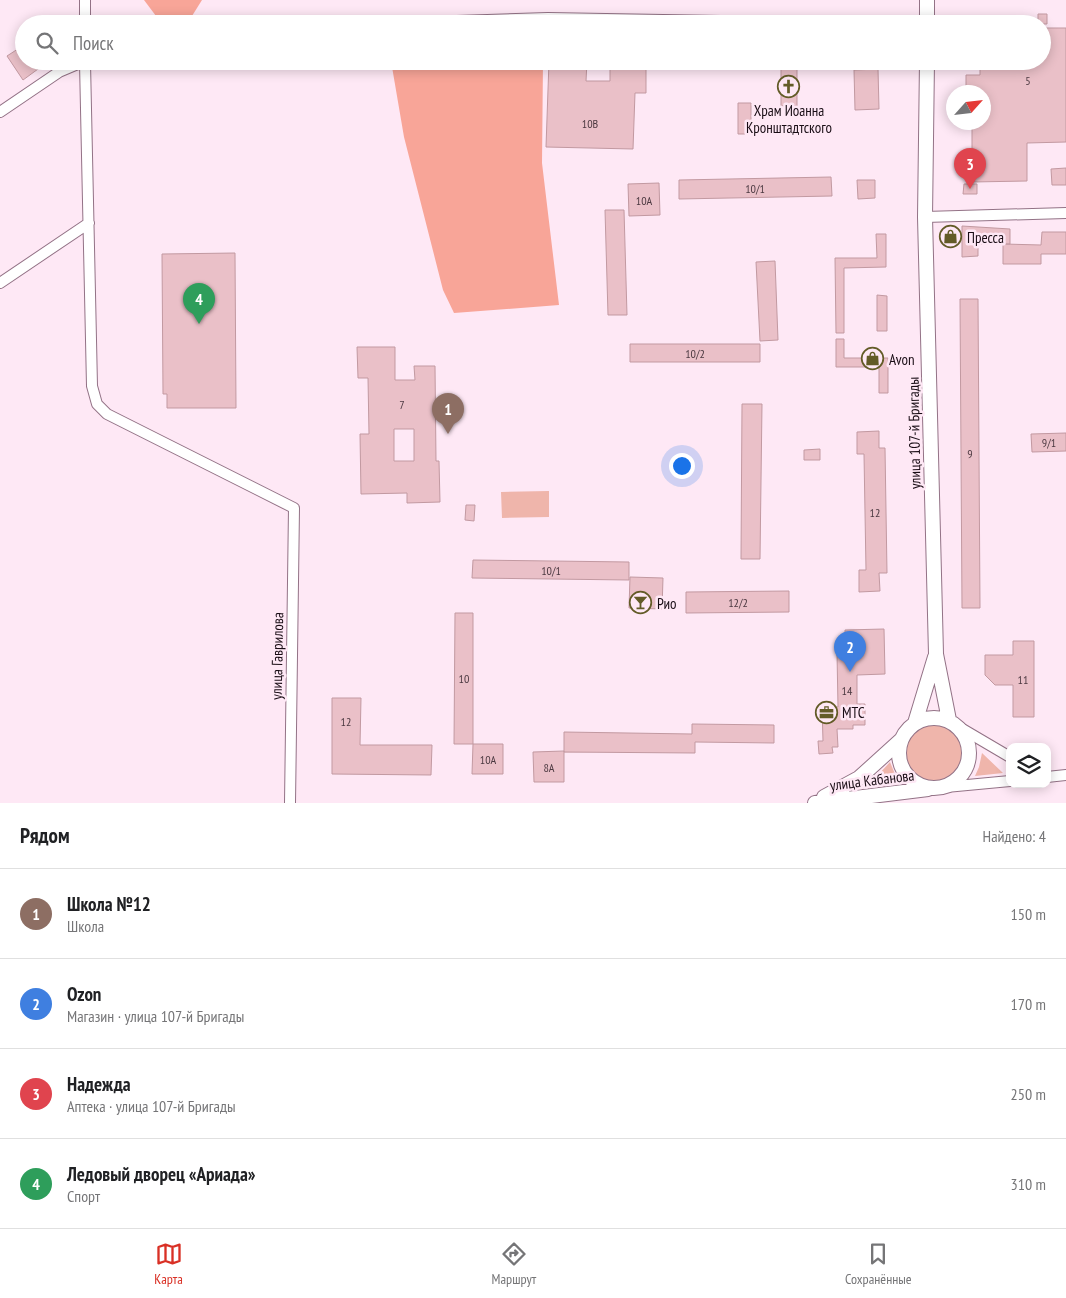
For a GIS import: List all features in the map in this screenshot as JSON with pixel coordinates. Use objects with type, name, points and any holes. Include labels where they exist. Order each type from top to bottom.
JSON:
[{"type":"main road","points":[[927,0],[927,15]]},
{"type":"main road","name":"улица 107-й Бригады","points":[[927,70],[925,217],[936,654]]},
{"type":"main road","points":[[915,723],[936,654]]},
{"type":"main road","points":[[901,740],[899,751],[905,773],[912,781],[939,788],[956,781],[964,772],[969,761],[968,743],[954,724],[936,654]]},
{"type":"main road","points":[[810,803],[838,791],[859,778],[901,740],[907,730],[915,723],[931,718],[954,724]]},
{"type":"main road","name":"улица Кабанова","points":[[815,803],[939,788]]},
{"type":"street","points":[[85,0],[85,15]]},
{"type":"street","points":[[0,112],[65,70]]},
{"type":"street","points":[[0,283],[89,223],[88,70]]},
{"type":"street","points":[[925,217],[1066,213]]},
{"type":"street","name":"улица Гаврилова","points":[[89,223],[92,386],[97,404],[107,414],[294,508],[290,803]]},
{"type":"street","points":[[954,724],[1006,755]]},
{"type":"street","points":[[1051,776],[1066,775]]},
{"type":"street","name":"улица Кабанова","points":[[939,788],[1006,781]]},
{"type":"shaded area","points":[[144,0],[202,0],[193,15],[155,15]]},
{"type":"shaded area","points":[[393,70],[543,70],[542,163],[559,305],[454,313],[443,290],[404,137]]},
{"type":"shaded area","points":[[549,491],[549,517],[502,518],[501,492]]},
{"type":"shaded area","points":[[928,725],[940,725],[950,729],[958,737],[962,753],[958,769],[950,777],[940,781],[928,781],[918,777],[910,769],[906,759],[906,747],[910,737],[918,729]]},
{"type":"shaded area","points":[[982,753],[1003,773],[975,776]]},
{"type":"shaded area","points":[[890,762],[899,784],[879,787],[868,786]]},
{"type":"building","points":[[1051,28],[1066,28],[1066,142],[1027,143],[1027,181],[972,182],[972,130],[991,130],[991,85],[966,85],[966,75],[980,75],[980,70],[1051,70]]},
{"type":"building","points":[[15,51],[15,68],[7,56]]},
{"type":"building","points":[[16,70],[37,70],[23,80]]},
{"type":"building","points":[[549,70],[587,70],[586,81],[610,81],[610,70],[646,70],[646,93],[635,93],[633,149],[546,147]]},
{"type":"building","name":"Храм Иоанна Кронштадтского","points":[[781,70],[797,70],[797,106],[781,106]]},
{"type":"building","points":[[854,70],[878,70],[879,109],[855,110]]},
{"type":"building","points":[[738,103],[751,103],[751,134],[738,134]]},
{"type":"building","points":[[1066,168],[1066,185],[1052,185],[1051,169]]},
{"type":"building","points":[[831,177],[832,196],[679,199],[679,180]]},
{"type":"building","points":[[857,180],[875,180],[875,198],[858,199]]},
{"type":"building","points":[[659,183],[660,215],[629,216],[628,184]]},
{"type":"building","points":[[964,184],[977,184],[977,194],[963,194]]},
{"type":"building","points":[[605,210],[624,210],[627,315],[608,315]]},
{"type":"building","points":[[962,226],[1010,229],[1010,244],[978,244],[978,256],[962,257]]},
{"type":"building","points":[[1042,232],[1066,232],[1066,254],[1041,254],[1041,264],[1003,264],[1003,244],[1041,245]]},
{"type":"building","points":[[876,234],[886,234],[886,267],[844,268],[844,333],[836,333],[835,258],[877,258]]},
{"type":"building","points":[[235,253],[236,408],[167,408],[167,394],[163,394],[162,254]]},
{"type":"building","points":[[775,261],[778,340],[760,341],[756,262]]},
{"type":"building","points":[[877,295],[887,296],[887,331],[877,331]]},
{"type":"building","points":[[960,299],[978,299],[980,608],[962,608]]},
{"type":"building","points":[[836,339],[844,339],[844,358],[888,358],[888,393],[879,393],[879,367],[836,367]]},
{"type":"building","points":[[630,344],[760,344],[760,362],[630,362]]},
{"type":"building","points":[[357,347],[395,347],[395,380],[415,380],[414,366],[435,366],[436,461],[439,461],[440,502],[407,503],[407,493],[361,494],[360,434],[369,434],[368,378],[358,378]],"holes":[[[394,429],[414,429],[414,461],[394,461]]]},
{"type":"building","points":[[742,404],[762,404],[760,559],[741,559]]},
{"type":"building","points":[[879,431],[879,448],[885,448],[887,573],[879,573],[880,591],[859,592],[859,570],[866,570],[864,454],[857,454],[857,432]]},
{"type":"building","points":[[1066,433],[1066,451],[1032,452],[1031,434]]},
{"type":"building","points":[[820,449],[820,460],[804,460],[804,450]]},
{"type":"building","points":[[466,505],[475,505],[474,521],[465,520]]},
{"type":"building","points":[[473,560],[629,562],[629,580],[472,578]]},
{"type":"building","points":[[630,577],[663,578],[662,609],[629,608]]},
{"type":"building","points":[[789,591],[789,612],[686,613],[686,592]]},
{"type":"building","points":[[455,613],[473,613],[473,744],[454,744]]},
{"type":"building","points":[[884,629],[885,674],[857,675],[857,704],[865,704],[865,725],[853,725],[853,729],[837,729],[838,747],[832,747],[833,753],[819,754],[818,741],[823,741],[822,707],[838,707],[837,653],[845,653],[845,630]]},
{"type":"building","points":[[1013,641],[1034,641],[1034,717],[1013,717],[1013,685],[995,685],[985,675],[985,655],[1013,655]]},
{"type":"building","points":[[332,698],[361,698],[360,745],[432,745],[431,775],[332,774]]},
{"type":"building","points":[[692,724],[774,725],[774,743],[695,742],[695,753],[564,752],[564,732],[692,734]]},
{"type":"building","points":[[473,744],[503,744],[503,774],[472,774]]},
{"type":"building","points":[[564,751],[564,782],[534,782],[533,752]]},
{"type":"place","name":"Храм Иоанна Кронштадтского","points":[[789,87]]},
{"type":"place","name":"Надежда","points":[[970,189]]},
{"type":"place","name":"Пресса","points":[[951,237]]},
{"type":"place","name":"Ледовый дворец «Ариада»","points":[[199,324]]},
{"type":"place","name":"Avon","points":[[873,359]]},
{"type":"place","name":"Школа №12","points":[[448,434]]},
{"type":"place","name":"Рио","points":[[641,603]]},
{"type":"place","name":"Ozon","points":[[850,672]]},
{"type":"place","name":"МТС","points":[[826,712]]}]
